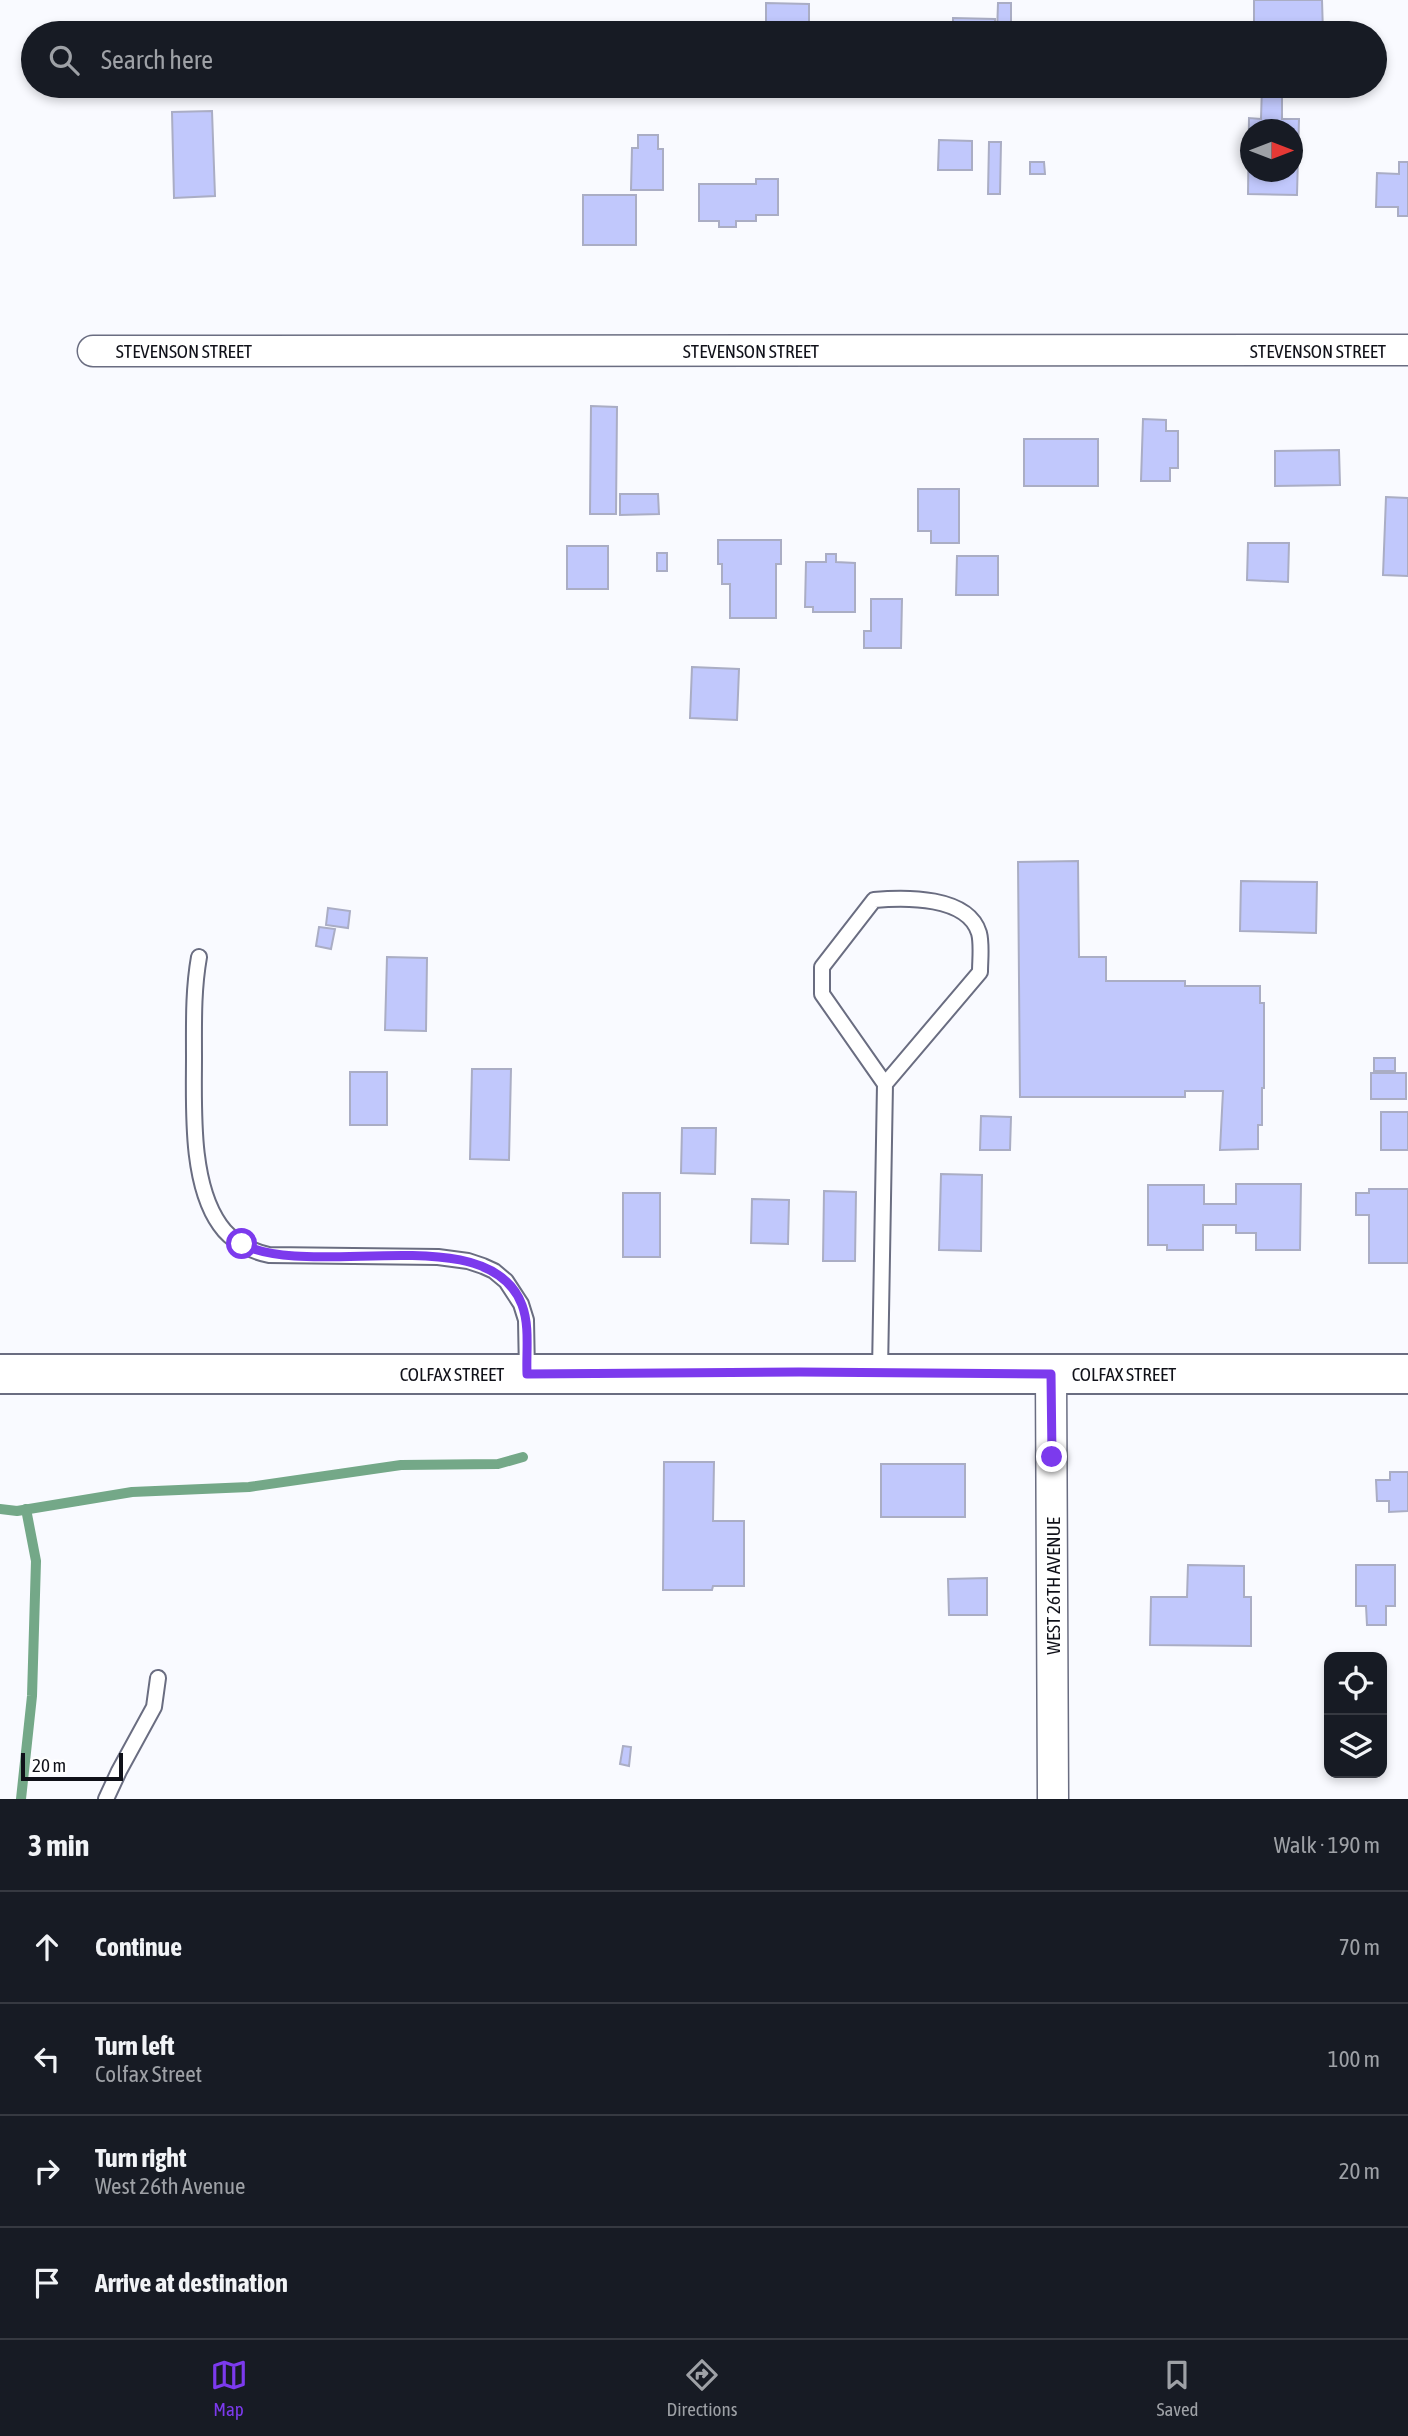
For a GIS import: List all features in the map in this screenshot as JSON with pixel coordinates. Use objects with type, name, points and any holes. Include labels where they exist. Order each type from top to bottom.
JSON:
[{"type":"street","name":"STEVENSON STREET","points":[[93,351],[1408,351]]},
{"type":"street","name":"COLFAX STREET","points":[[6,1374],[1408,1374]]},
{"type":"street","name":"WEST 26TH AVENUE","points":[[1051,1374],[1053,1799]]},
{"type":"lane","points":[[880,1373],[884,1084],[822,994],[822,967],[874,900],[901,897],[928,900],[955,908],[972,919],[979,934],[979,972],[884,1084]]},
{"type":"lane","points":[[200,957],[194,998],[195,1144],[208,1200],[220,1226],[242,1244],[256,1252],[269,1255],[446,1258],[468,1261],[494,1271],[514,1291],[521,1304],[526,1320],[527,1374]]},
{"type":"lane","points":[[106,1799],[118,1771],[154,1707],[158,1678]]},
{"type":"building","points":[[1254,0],[1322,0],[1323,21],[1254,21]]},
{"type":"building","points":[[766,3],[809,4],[809,21],[766,21]]},
{"type":"building","points":[[998,3],[1011,3],[1011,21],[997,21]]},
{"type":"building","points":[[953,18],[995,19],[995,21],[953,21]]},
{"type":"building","points":[[1262,98],[1282,98],[1282,119],[1261,119]]},
{"type":"building","points":[[212,111],[215,196],[174,198],[172,112]]},
{"type":"building","points":[[638,135],[658,135],[658,149],[663,149],[663,190],[631,190],[632,148],[638,148]]},
{"type":"building","points":[[939,140],[972,141],[972,170],[938,170]]},
{"type":"building","points":[[989,142],[1001,142],[1000,194],[988,194]]},
{"type":"building","points":[[1030,162],[1044,162],[1045,174],[1030,174]]},
{"type":"building","points":[[1399,162],[1408,162],[1408,216],[1398,216],[1398,207],[1376,207],[1377,173],[1399,174]]},
{"type":"building","points":[[756,179],[778,179],[778,215],[756,215],[756,221],[736,221],[736,227],[719,227],[719,221],[699,221],[699,184],[756,184]]},
{"type":"building","points":[[1248,182],[1297,182],[1297,195],[1248,194]]},
{"type":"building","points":[[583,195],[636,195],[636,245],[583,245]]},
{"type":"building","points":[[591,406],[617,407],[616,514],[590,514]]},
{"type":"building","points":[[1143,419],[1166,420],[1166,431],[1178,431],[1178,468],[1170,468],[1170,481],[1141,481]]},
{"type":"building","points":[[1024,439],[1098,439],[1098,486],[1024,486]]},
{"type":"building","points":[[1339,450],[1340,485],[1275,486],[1275,451]]},
{"type":"building","points":[[918,489],[959,489],[959,543],[931,543],[931,531],[918,531]]},
{"type":"building","points":[[620,494],[658,494],[659,514],[620,515]]},
{"type":"building","points":[[1386,497],[1408,498],[1408,576],[1383,575]]},
{"type":"building","points":[[718,540],[781,540],[781,564],[776,564],[776,618],[730,618],[730,584],[722,584],[722,564],[718,564]]},
{"type":"building","points":[[1248,543],[1289,543],[1288,582],[1247,580]]},
{"type":"building","points":[[567,546],[608,546],[608,589],[567,589]]},
{"type":"building","points":[[657,553],[667,553],[667,571],[657,571]]},
{"type":"building","points":[[826,554],[836,554],[836,562],[855,563],[855,612],[813,612],[813,607],[805,607],[806,562],[826,562]]},
{"type":"building","points":[[957,556],[998,556],[998,595],[956,595]]},
{"type":"building","points":[[871,599],[902,599],[901,648],[864,648],[864,631],[871,631]]},
{"type":"building","points":[[692,667],[739,669],[737,720],[690,718]]},
{"type":"building","points":[[1078,861],[1079,957],[1106,957],[1106,981],[1185,981],[1185,986],[1260,986],[1260,1003],[1264,1003],[1264,1088],[1262,1125],[1258,1125],[1258,1149],[1220,1150],[1223,1091],[1185,1091],[1185,1097],[1020,1097],[1018,862]]},
{"type":"building","points":[[1241,881],[1317,882],[1316,933],[1240,931]]},
{"type":"building","points":[[328,908],[350,911],[348,928],[326,925]]},
{"type":"building","points":[[319,927],[335,929],[331,949],[316,946]]},
{"type":"building","points":[[387,957],[427,958],[426,1031],[385,1030]]},
{"type":"building","points":[[1374,1058],[1395,1058],[1395,1071],[1374,1071]]},
{"type":"building","points":[[472,1069],[511,1069],[509,1160],[470,1159]]},
{"type":"building","points":[[350,1072],[387,1072],[387,1125],[350,1125]]},
{"type":"building","points":[[1371,1073],[1406,1073],[1406,1099],[1371,1099]]},
{"type":"building","points":[[1381,1112],[1408,1112],[1408,1150],[1381,1150]]},
{"type":"building","points":[[981,1116],[1011,1117],[1010,1150],[980,1150]]},
{"type":"building","points":[[682,1128],[716,1128],[715,1174],[681,1173]]},
{"type":"building","points":[[941,1174],[982,1175],[981,1251],[939,1250]]},
{"type":"building","points":[[1236,1184],[1301,1184],[1300,1250],[1256,1250],[1256,1233],[1236,1233],[1236,1225],[1203,1225],[1203,1250],[1167,1250],[1167,1245],[1148,1245],[1148,1185],[1204,1185],[1204,1204],[1236,1204]]},
{"type":"building","points":[[1369,1189],[1408,1189],[1408,1263],[1369,1263],[1369,1215],[1356,1215],[1356,1193],[1369,1193]]},
{"type":"building","points":[[824,1191],[856,1192],[855,1261],[823,1261]]},
{"type":"building","points":[[623,1193],[660,1193],[660,1257],[623,1257]]},
{"type":"building","points":[[752,1199],[789,1200],[788,1244],[751,1243]]},
{"type":"building","points":[[664,1462],[714,1462],[713,1521],[744,1521],[744,1586],[713,1586],[712,1590],[663,1590]]},
{"type":"building","points":[[881,1464],[965,1464],[965,1517],[881,1517]]},
{"type":"building","points":[[1390,1472],[1408,1472],[1408,1511],[1389,1512],[1389,1501],[1377,1501],[1376,1480],[1390,1480]]},
{"type":"building","points":[[1188,1565],[1244,1566],[1244,1597],[1251,1597],[1251,1646],[1150,1645],[1151,1597],[1187,1597]]},
{"type":"building","points":[[1356,1565],[1395,1565],[1395,1606],[1386,1606],[1386,1625],[1367,1625],[1366,1606],[1356,1606]]},
{"type":"building","points":[[987,1578],[987,1615],[949,1615],[948,1579]]},
{"type":"building","points":[[623,1746],[631,1747],[629,1766],[620,1764]]},
{"type":"waterway","points":[[0,1509],[17,1511],[132,1492],[249,1487],[401,1465],[498,1464],[523,1457]]},
{"type":"waterway","points":[[21,1799],[32,1696],[36,1561],[26,1509]]},
{"type":"route","points":[[242,1244],[256,1252],[269,1255],[455,1258],[494,1271],[506,1281],[521,1304],[526,1320],[527,1374],[1051,1374],[1052,1457]]}]
